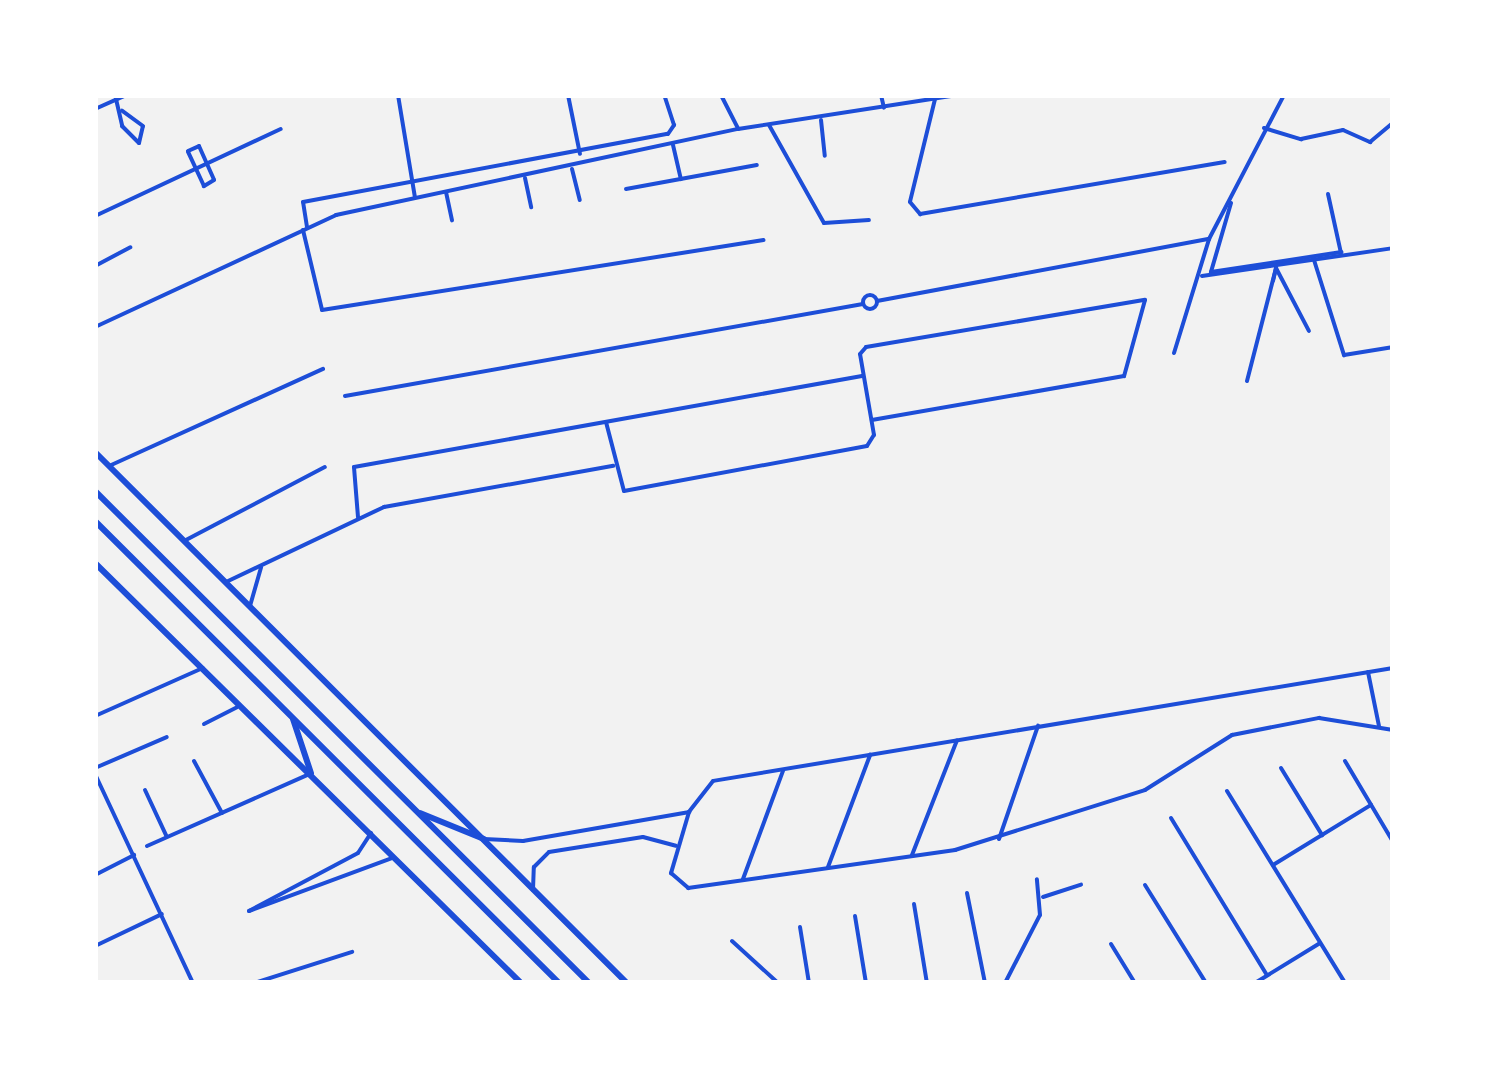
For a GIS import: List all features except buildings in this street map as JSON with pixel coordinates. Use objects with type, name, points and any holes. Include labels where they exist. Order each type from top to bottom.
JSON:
[{"type":"main road","points":[[95,452],[627,983]]},
{"type":"main road","points":[[95,491],[589,983]]},
{"type":"main road","points":[[95,522],[559,983]]},
{"type":"main road","points":[[95,562],[522,983]]},
{"type":"main road","points":[[292,718],[312,773]]},
{"type":"main road","points":[[414,810],[484,838]]},
{"type":"street","points":[[95,109],[126,95]]},
{"type":"street","points":[[398,95],[415,198]]},
{"type":"street","points":[[568,95],[580,156]]},
{"type":"street","points":[[664,95],[672,130],[580,156],[303,202],[322,310],[763,240]]},
{"type":"street","points":[[721,95],[738,129]]},
{"type":"street","points":[[881,95],[884,108]]},
{"type":"street","points":[[95,327],[305,229],[415,198],[572,169],[738,129],[821,120],[957,95]]},
{"type":"street","points":[[1174,354],[1202,276],[1209,239],[1284,95]]},
{"type":"street","points":[[936,97],[910,202],[920,214],[1225,162]]},
{"type":"street","points":[[116,99],[122,111],[122,126],[139,142],[143,126],[122,111]]},
{"type":"street","points":[[821,120],[825,156]]},
{"type":"street","points":[[1264,128],[1301,139],[1343,130],[1370,142],[1393,123]]},
{"type":"street","points":[[769,126],[824,223],[869,220]]},
{"type":"street","points":[[95,216],[280,129]]},
{"type":"street","points":[[673,142],[681,179]]},
{"type":"street","points":[[199,146],[207,163],[214,180],[204,186],[188,152],[199,146]]},
{"type":"street","points":[[626,189],[758,165]]},
{"type":"street","points":[[572,169],[580,200]]},
{"type":"street","points":[[524,178],[531,206]]},
{"type":"street","points":[[446,192],[452,220]]},
{"type":"street","points":[[1328,194],[1341,254]]},
{"type":"street","points":[[1231,203],[1211,272],[1393,248]]},
{"type":"street","points":[[345,396],[863,304],[871,309],[877,301],[1209,239]]},
{"type":"street","points":[[95,266],[130,247]]},
{"type":"street","points":[[1202,276],[1276,268],[1341,254]]},
{"type":"street","points":[[1314,260],[1344,354],[1393,347]]},
{"type":"street","points":[[1272,281],[1276,268]]},
{"type":"street","points":[[1276,268],[1309,331]]},
{"type":"street","points":[[1247,381],[1276,268]]},
{"type":"street","points":[[863,304],[868,295],[877,301]]},
{"type":"street","points":[[606,422],[620,488],[872,441],[862,349],[1145,300],[1124,376],[872,420]]},
{"type":"street","points":[[109,466],[323,370]]},
{"type":"street","points":[[358,517],[350,470],[864,376]]},
{"type":"street","points":[[226,582],[358,517],[410,500],[613,466]]},
{"type":"street","points":[[184,541],[325,468]]},
{"type":"street","points":[[250,606],[262,565]]},
{"type":"street","points":[[95,716],[203,668]]},
{"type":"street","points":[[1393,668],[713,782],[689,812],[672,874],[680,886],[743,880],[998,841],[1145,790],[1232,734],[1319,718],[1393,730]]},
{"type":"street","points":[[1368,672],[1379,726]]},
{"type":"street","points":[[204,724],[242,705]]},
{"type":"street","points":[[998,841],[1038,726]]},
{"type":"street","points":[[167,737],[95,775],[192,981],[181,983]]},
{"type":"street","points":[[912,855],[957,740]]},
{"type":"street","points":[[828,867],[870,755]]},
{"type":"street","points":[[1346,761],[1393,842]]},
{"type":"street","points":[[194,762],[222,813]]},
{"type":"street","points":[[1281,768],[1322,835]]},
{"type":"street","points":[[743,880],[783,771]]},
{"type":"street","points":[[147,846],[312,773]]},
{"type":"street","points":[[145,790],[167,837]]},
{"type":"street","points":[[1227,791],[1345,983]]},
{"type":"street","points":[[1273,866],[1371,804]]},
{"type":"street","points":[[484,838],[641,823],[689,812]]},
{"type":"street","points":[[1171,818],[1267,975]]},
{"type":"street","points":[[641,823],[643,837]]},
{"type":"street","points":[[371,832],[358,853],[249,910],[366,860],[396,858]]},
{"type":"street","points":[[534,890],[542,856],[643,837],[677,848]]},
{"type":"street","points":[[95,873],[134,855]]},
{"type":"street","points":[[1005,983],[1040,915],[1043,897],[1036,879]]},
{"type":"street","points":[[1043,897],[1081,884]]},
{"type":"street","points":[[1145,885],[1206,983]]},
{"type":"street","points":[[967,893],[985,983]]},
{"type":"street","points":[[914,904],[927,983]]},
{"type":"street","points":[[95,946],[162,914]]},
{"type":"street","points":[[855,916],[866,983]]},
{"type":"street","points":[[800,927],[810,983]]},
{"type":"street","points":[[732,941],[778,983]]},
{"type":"street","points":[[1255,983],[1320,943]]},
{"type":"street","points":[[1111,944],[1136,983]]},
{"type":"street","points":[[254,983],[352,952]]}]
